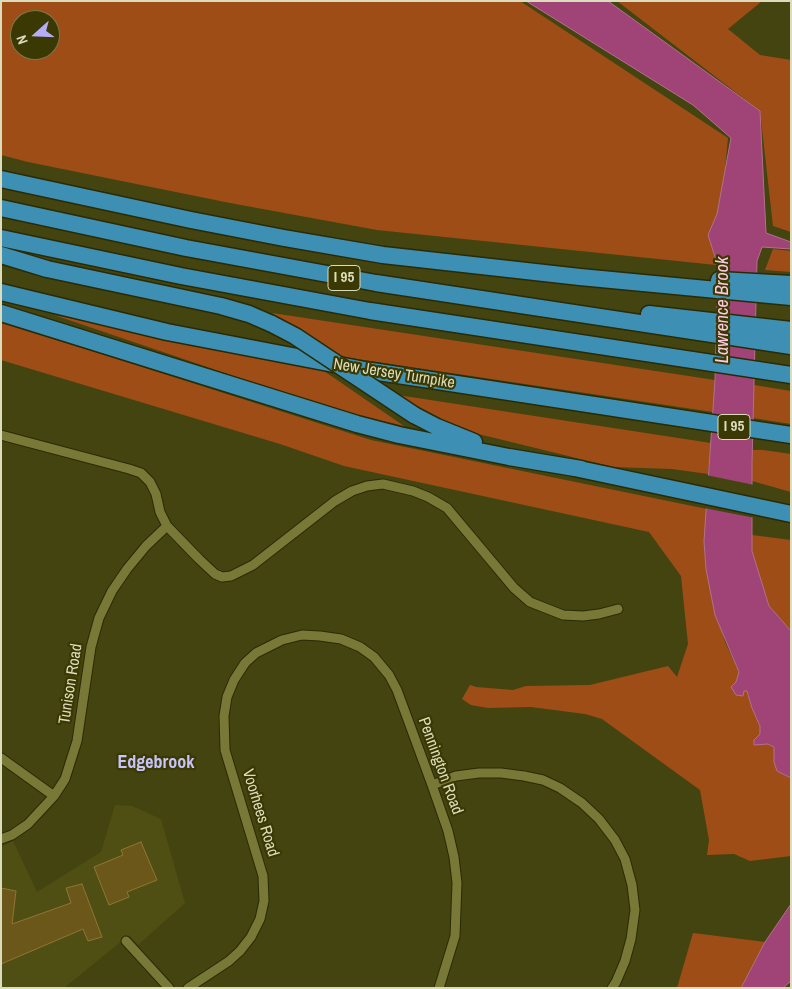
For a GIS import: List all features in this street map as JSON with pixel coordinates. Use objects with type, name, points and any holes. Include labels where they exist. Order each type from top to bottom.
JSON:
[{"type":"highway","name":"I 95","points":[[1,179],[98,201],[311,243],[383,255],[580,278],[787,290]]},
{"type":"highway","name":"I 95","points":[[1,208],[111,232],[376,283],[602,318],[690,324],[786,338]]},
{"type":"highway","name":"I 95","points":[[1,238],[181,276],[370,311],[786,374]]},
{"type":"highway","points":[[1,255],[47,269],[222,306],[249,314],[295,336],[414,415],[437,427],[487,446],[669,489],[787,513]]},
{"type":"highway","name":"New Jersey Turnpike","points":[[1,292],[167,332],[264,352],[365,370],[785,434]]},
{"type":"highway","points":[[1,313],[357,424],[399,435],[581,469]]},
{"type":"street","points":[[1,435],[141,473],[150,482],[156,494],[160,512],[167,526],[198,559],[215,574],[222,577],[231,576],[253,565],[346,494],[367,486],[383,484],[413,491],[447,508],[514,588],[530,602],[563,615],[582,616],[599,614],[618,608]]},
{"type":"street","name":"Tunison Road","points":[[1,839],[28,824],[54,796],[65,779],[77,741],[90,647],[99,618],[112,591],[127,569],[146,546],[167,526]]},
{"type":"street","name":"Pennington Road","points":[[282,640],[302,636],[320,636],[341,639],[360,647],[374,657],[389,675],[397,690],[448,831],[454,858],[457,883],[455,936],[439,988]]},
{"type":"street","name":"Voorhees Road","points":[[188,988],[229,961],[240,951],[251,937],[262,910],[264,901],[263,876],[226,750],[224,716],[226,697],[245,663],[256,653],[282,640]]},
{"type":"street","points":[[1,758],[54,796]]},
{"type":"street","points":[[432,785],[456,776],[479,772],[524,776],[543,780],[560,788],[582,803],[599,819],[615,840],[625,859],[632,885],[635,910],[631,939],[625,961],[612,988]]},
{"type":"street","points":[[126,941],[169,988]]},
{"type":"shaded area","points":[[1,1],[520,1],[728,138],[716,265],[377,230],[230,203],[1,155]]},
{"type":"shaded area","points":[[617,1],[762,1],[728,29],[760,55],[791,60],[791,232],[773,226],[760,111]]},
{"type":"shaded area","points":[[773,249],[791,251],[791,272],[765,270]]},
{"type":"shaded area","points":[[272,313],[715,380],[713,412],[337,356]]},
{"type":"shaded area","points":[[54,315],[324,371],[404,426],[331,409]]},
{"type":"shaded area","points":[[1,322],[371,440],[707,509],[704,541],[706,569],[725,642],[739,672],[736,682],[744,691],[747,691],[760,726],[760,734],[754,740],[754,744],[768,744],[774,747],[774,762],[777,771],[791,778],[791,856],[750,861],[734,854],[707,855],[709,840],[700,790],[602,719],[585,714],[531,707],[488,708],[471,705],[462,699],[470,685],[513,690],[526,686],[590,685],[668,666],[677,677],[688,644],[681,576],[649,532],[344,466],[280,444],[1,360]]},
{"type":"shaded area","points":[[754,385],[791,391],[791,424],[753,418]]},
{"type":"shaded area","points":[[391,394],[711,443],[708,474],[672,469],[613,467],[458,429]]},
{"type":"shaded area","points":[[752,450],[791,454],[791,492],[752,481]]},
{"type":"shaded area","points":[[752,535],[791,540],[791,631],[769,606],[752,551]]},
{"type":"shaded area","points":[[115,805],[132,806],[161,819],[185,903],[138,945],[129,935],[64,988],[1,988],[1,847],[13,841],[37,892],[101,852]]},
{"type":"shaded area","points":[[693,933],[765,942],[741,988],[677,988]]},
{"type":"water","name":"Lawrence Brook","points":[[526,1],[608,1],[760,111],[766,233],[791,242],[791,249],[762,247],[757,261],[752,463],[752,551],[769,606],[791,631],[791,778],[777,771],[774,762],[774,747],[768,744],[754,745],[754,740],[760,734],[760,726],[747,691],[744,691],[743,696],[736,695],[731,687],[736,682],[739,672],[715,615],[706,569],[704,541],[715,380],[718,266],[708,235],[717,214],[731,138],[693,105]]},
{"type":"water","points":[[791,904],[791,981],[783,988],[741,988],[765,942]]},
{"type":"pier","points":[[706,475],[754,485],[755,518],[704,508]]},
{"type":"building","points":[[141,842],[157,880],[127,892],[129,897],[109,905],[94,867],[123,855],[121,850]]},
{"type":"building","points":[[82,884],[102,937],[88,941],[83,929],[1,964],[1,888],[16,891],[12,924],[71,903],[66,888]]},
{"type":"district","name":"Edgebrook","points":[[156,763]]}]
